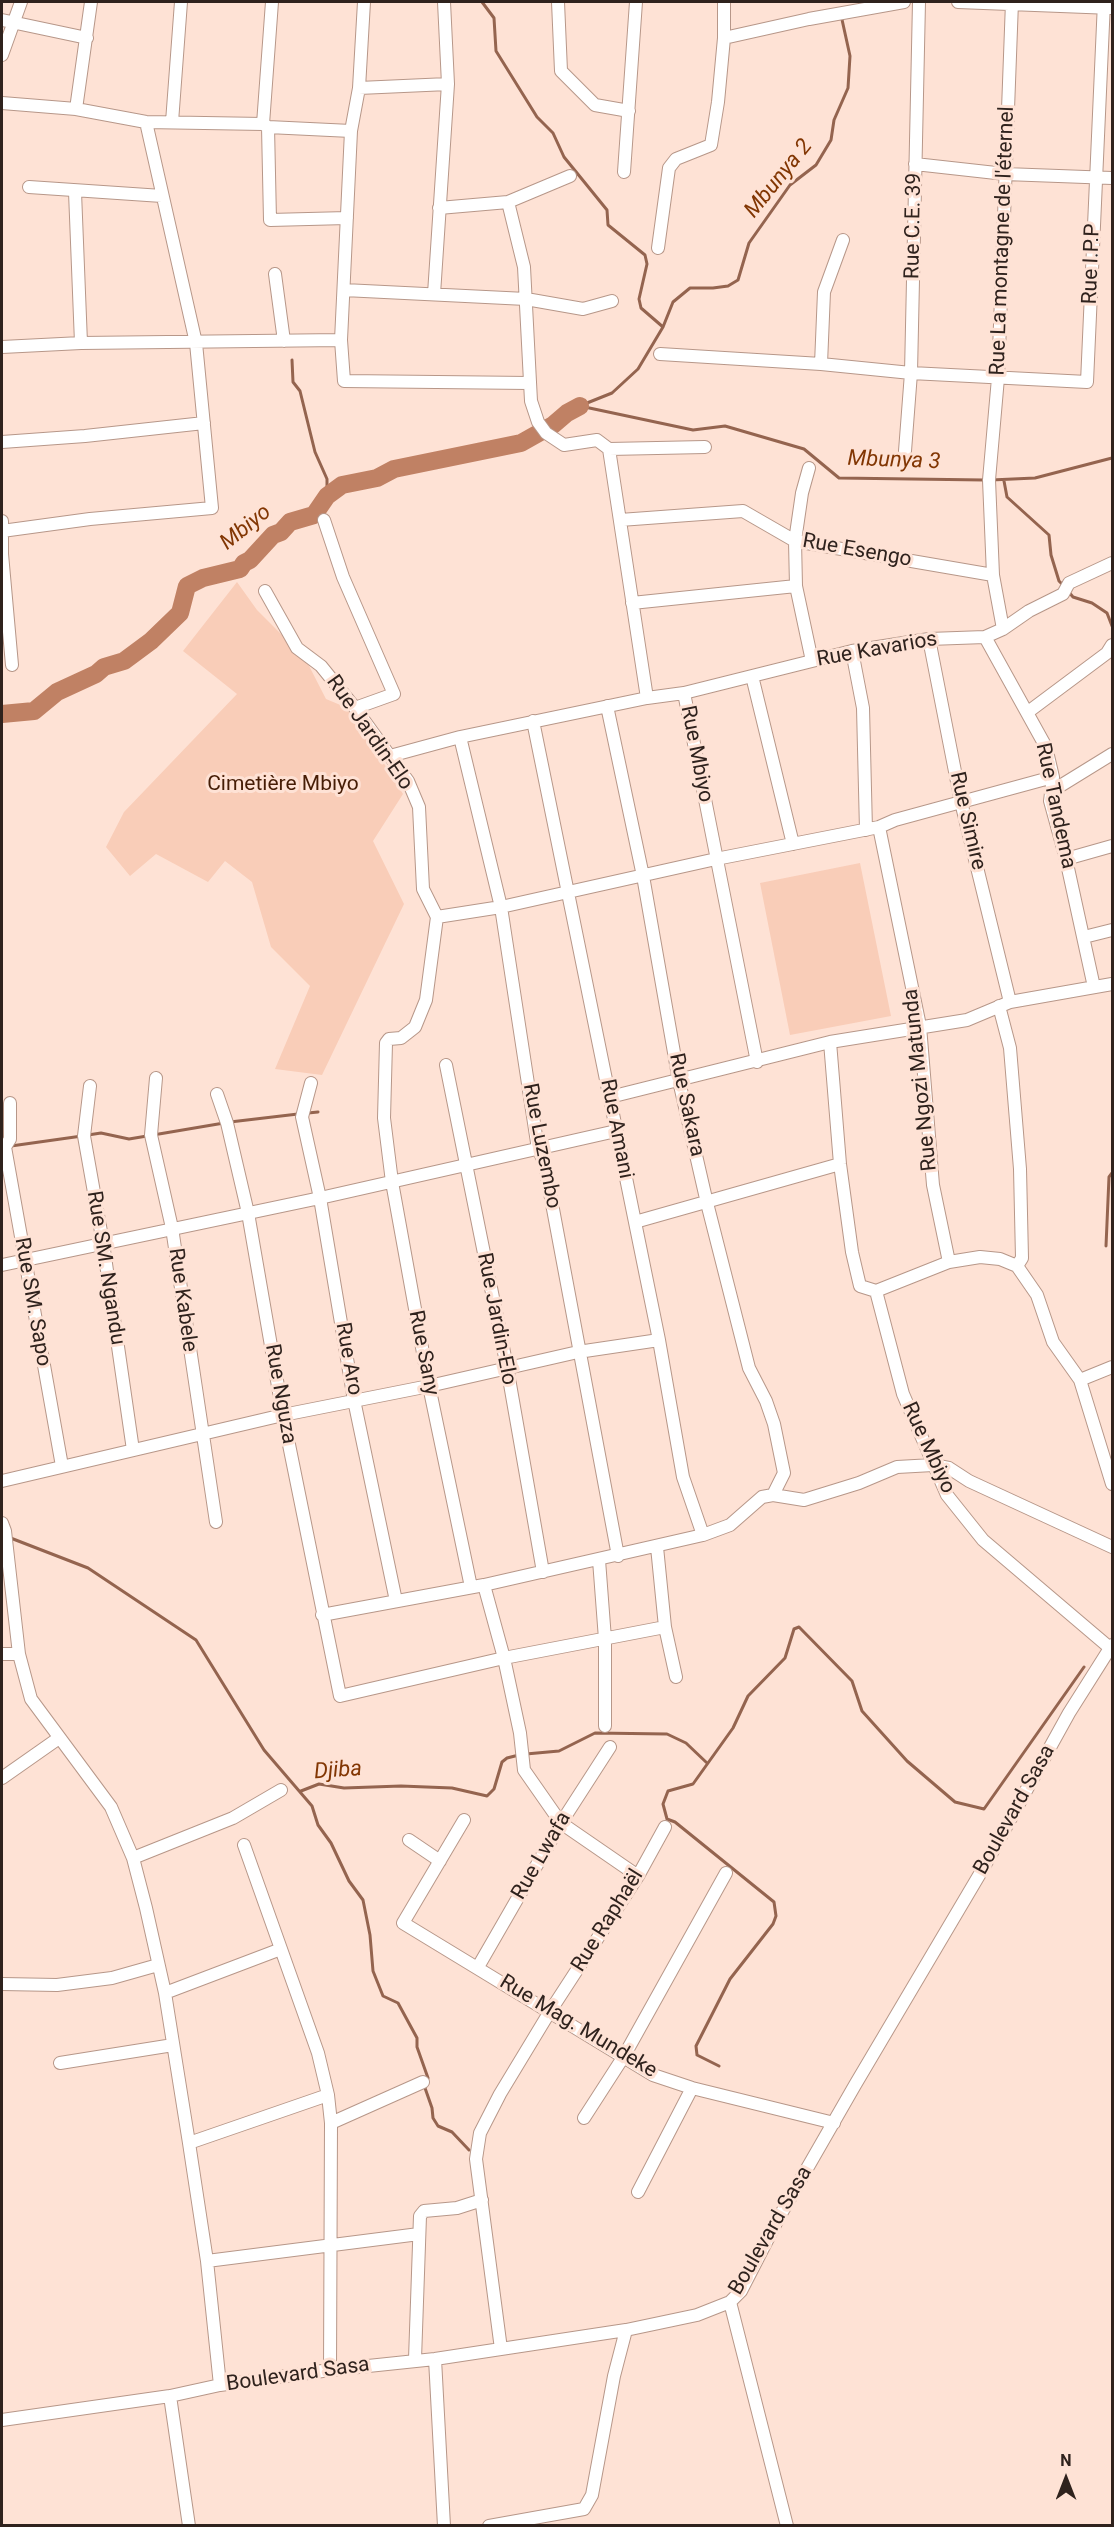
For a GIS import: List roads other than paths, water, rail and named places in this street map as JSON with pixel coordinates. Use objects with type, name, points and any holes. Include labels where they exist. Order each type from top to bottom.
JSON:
[{"type":"street","points":[[2,55],[7,21],[21,2]]},
{"type":"street","points":[[76,110],[91,2]]},
{"type":"street","points":[[172,122],[181,2]]},
{"type":"street","points":[[272,2],[266,125],[270,220],[347,218]]},
{"type":"street","points":[[364,2],[359,88],[351,131],[341,340],[344,381],[529,383]]},
{"type":"street","points":[[434,294],[448,84],[444,2]]},
{"type":"street","points":[[558,2],[561,71],[595,105],[629,111]]},
{"type":"street","points":[[624,172],[636,2]]},
{"type":"street","points":[[657,248],[669,168],[676,159],[711,145],[724,38],[724,2]]},
{"type":"street","points":[[724,38],[809,19],[904,2]]},
{"type":"street","name":"Rue C.E. 39","points":[[905,451],[911,373],[918,2]]},
{"type":"street","points":[[958,2],[1107,5]]},
{"type":"street","name":"Rue La montagne de l'éternel","points":[[993,575],[989,480],[998,378],[1012,3]]},
{"type":"street","name":"Rue I.P.P","points":[[998,378],[1087,382],[1096,176],[1107,5]]},
{"type":"street","points":[[7,21],[87,38]]},
{"type":"street","points":[[359,88],[448,84]]},
{"type":"street","points":[[2,103],[76,110],[146,122],[266,125],[351,131]]},
{"type":"street","points":[[2,531],[90,519],[212,508],[196,343],[146,122]]},
{"type":"street","points":[[915,164],[1005,174],[1113,178]]},
{"type":"street","points":[[439,208],[508,202],[570,176]]},
{"type":"street","points":[[29,187],[75,192],[162,196]]},
{"type":"street","points":[[75,192],[81,343]]},
{"type":"street","points":[[508,202],[524,267],[531,401],[538,422],[546,433],[564,445],[597,440],[609,449],[705,447]]},
{"type":"street","points":[[821,364],[824,292],[843,240]]},
{"type":"street","points":[[275,274],[284,341]]},
{"type":"street","points":[[344,290],[526,299],[583,309],[612,301]]},
{"type":"street","points":[[2,347],[81,343],[341,340]]},
{"type":"street","points":[[660,354],[998,378]]},
{"type":"street","points":[[2,442],[204,423]]},
{"type":"street","name":"Rue Mbiyo","points":[[609,449],[647,698],[684,693],[757,1062]]},
{"type":"street","points":[[809,468],[802,493],[795,541],[796,586],[812,661]]},
{"type":"street","name":"Rue Esengo","points":[[620,520],[743,511],[795,541],[993,575]]},
{"type":"street","points":[[324,520],[343,577],[393,694],[355,708]]},
{"type":"street","points":[[2,521],[2,554],[12,665]]},
{"type":"street","name":"Rue Kavarios","points":[[684,693],[852,651],[929,639],[985,637],[1003,629],[1066,588],[1113,563]]},
{"type":"street","points":[[993,575],[1003,629]]},
{"type":"street","points":[[632,603],[796,586]]},
{"type":"street","name":"Rue Jardin-Elo","points":[[265,591],[297,648],[321,666],[408,781],[419,807],[423,889],[437,917]]},
{"type":"street","name":"Rue Tandema","points":[[985,637],[1046,747],[1053,777],[1050,801],[1066,859],[1094,987]]},
{"type":"street","name":"Rue Simire","points":[[929,639],[1011,1048],[1020,1169],[1022,1258],[1017,1266]]},
{"type":"street","points":[[1028,712],[1107,653],[1113,645]]},
{"type":"street","name":"Rue Ngozi Matunda","points":[[852,651],[863,708],[873,829],[920,1026],[933,1185],[949,1262]]},
{"type":"street","points":[[752,676],[793,844]]},
{"type":"street","points":[[390,756],[460,737],[647,698]]},
{"type":"street","name":"Rue Sakara","points":[[607,706],[643,876],[679,1081],[707,1203],[749,1368],[766,1401],[774,1424],[784,1473],[773,1495]]},
{"type":"street","name":"Rue Amani","points":[[533,721],[659,1340],[683,1476],[703,1535]]},
{"type":"street","name":"Rue Luzembo","points":[[460,737],[501,908],[538,1149],[544,1161],[618,1556]]},
{"type":"street","points":[[1052,791],[1113,754]]},
{"type":"street","points":[[437,917],[501,908],[716,860],[873,829],[894,820],[1053,777]]},
{"type":"street","points":[[1066,859],[1113,846]]},
{"type":"street","name":"Rue Sany","points":[[437,917],[426,1000],[415,1027],[401,1038],[389,1039],[386,1043],[384,1118],[392,1182],[429,1386],[471,1587]]},
{"type":"street","points":[[1084,937],[1113,930]]},
{"type":"street","points":[[610,1097],[830,1042],[967,1020],[1004,1004],[1113,984]]},
{"type":"street","points":[[830,1042],[840,1164],[852,1252],[860,1286],[876,1291],[949,1262],[980,1257],[1000,1258],[1017,1266],[1037,1295],[1053,1342],[1080,1380],[1113,1484]]},
{"type":"street","name":"Rue Jardin-Elo","points":[[446,1065],[507,1367],[543,1572]]},
{"type":"street","name":"Rue Kabele","points":[[156,1078],[152,1135],[172,1228],[216,1522]]},
{"type":"street","name":"Rue Aro","points":[[311,1083],[303,1111],[354,1400],[396,1601]]},
{"type":"street","name":"Rue SM. Ngandu","points":[[90,1086],[84,1136],[103,1243],[133,1450]]},
{"type":"street","name":"Rue Nguza","points":[[218,1094],[248,1213],[283,1415],[340,1696],[504,1658]]},
{"type":"street","name":"Rue SM. Sapo","points":[[10,1103],[10,1139],[5,1147],[62,1466]]},
{"type":"street","points":[[2,1265],[320,1198],[616,1131]]},
{"type":"street","points":[[635,1222],[840,1164]]},
{"type":"street","name":"Rue Mbiyo","points":[[876,1291],[903,1394],[947,1495],[984,1540],[1111,1646]]},
{"type":"street","points":[[2,1481],[283,1415],[429,1386],[578,1352],[659,1340]]},
{"type":"street","points":[[1080,1380],[1113,1367]]},
{"type":"street","points":[[322,1615],[484,1585],[657,1547],[730,1525],[762,1497],[773,1495],[804,1500],[859,1483],[897,1467],[933,1465],[949,1468],[969,1481],[1113,1547]]},
{"type":"street","points":[[4,1533],[19,1654],[31,1699],[111,1807],[134,1858],[165,1993],[207,2261],[220,2385]]},
{"type":"street","points":[[657,1547],[665,1627],[676,1677]]},
{"type":"street","points":[[599,1560],[605,1639],[605,1726]]},
{"type":"street","points":[[484,1585],[504,1658],[520,1733],[524,1770],[561,1823],[638,1876]]},
{"type":"street","points":[[504,1658],[665,1627]]},
{"type":"street","name":"Boulevard Sasa","points":[[2,2420],[170,2396],[220,2385],[435,2359],[626,2330],[697,2315],[730,2302],[741,2290],[778,2219],[981,1872],[1069,1713],[1111,1646]]},
{"type":"street","points":[[2,1654],[19,1654]]},
{"type":"street","points":[[2,1778],[59,1738]]},
{"type":"street","name":"Rue Lwafa","points":[[478,1967],[561,1823],[610,1747]]},
{"type":"street","points":[[134,1858],[233,1818],[281,1790]]},
{"type":"street","points":[[410,1840],[440,1861],[465,1820]]},
{"type":"street","name":"Rue Raphaël","points":[[501,2349],[476,2159],[480,2133],[500,2094],[549,2013],[638,1876],[665,1827]]},
{"type":"street","points":[[244,1845],[318,2053],[328,2095],[331,2123],[330,2370]]},
{"type":"street","name":"Rue Mag. Mundeke","points":[[440,1861],[403,1923],[653,2075],[692,2088],[834,2123]]},
{"type":"street","points":[[584,2118],[624,2056],[726,1873]]},
{"type":"street","points":[[165,1993],[281,1949]]},
{"type":"street","points":[[2,1984],[57,1985],[112,1978],[158,1965]]},
{"type":"street","points":[[60,2063],[173,2045]]},
{"type":"street","points":[[331,2123],[423,2082]]},
{"type":"street","points":[[638,2192],[692,2088]]},
{"type":"street","points":[[189,2143],[328,2095]]},
{"type":"street","points":[[415,2360],[420,2216],[424,2211],[457,2208],[482,2200]]},
{"type":"street","points":[[207,2261],[419,2234]]},
{"type":"street","points":[[730,2302],[787,2526]]},
{"type":"street","points":[[489,2526],[584,2509],[592,2494],[614,2376],[626,2330]]},
{"type":"street","points":[[435,2359],[444,2526]]},
{"type":"street","points":[[170,2396],[189,2526]]},
{"type":"waterway","name":"Mbunya 2","points":[[482,2],[494,18],[496,51],[537,117],[553,133],[564,157],[607,210],[608,225],[645,255],[647,264],[639,299],[641,308],[663,327],[638,369],[612,393],[582,405]]},
{"type":"waterway","name":"Mbunya 2","points":[[663,327],[673,302],[690,288],[728,286],[738,280],[749,243],[790,185],[816,165],[831,140],[834,120],[848,88],[850,56],[841,15]]},
{"type":"waterway","points":[[292,360],[293,382],[300,391],[315,452],[327,479],[327,496]]},
{"type":"waterway","name":"Mbunya 3","points":[[580,406],[693,430],[725,426],[804,449],[839,478],[984,480]]},
{"type":"waterway","name":"Mbiyo","points":[[2,714],[34,711],[57,692],[96,674],[104,667],[124,661],[151,641],[180,613],[187,586],[203,578],[240,569],[273,535],[281,532],[290,522],[314,515],[327,496],[342,485],[377,478],[394,469],[521,443],[580,406]]},
{"type":"waterway","name":"Mbunya 3","points":[[991,480],[1035,478],[1112,458]]},
{"type":"waterway","points":[[1004,481],[1007,497],[1049,535],[1051,555],[1059,581],[1064,586]]},
{"type":"waterway","points":[[1068,591],[1073,597],[1092,603],[1107,613],[1112,626]]},
{"type":"waterway","points":[[308,1113],[318,1112]]},
{"type":"waterway","points":[[230,1122],[298,1114]]},
{"type":"waterway","points":[[153,1135],[224,1123]]},
{"type":"waterway","points":[[88,1135],[101,1133],[129,1139],[147,1136]]},
{"type":"waterway","points":[[11,1146],[82,1136]]},
{"type":"waterway","points":[[1106,1246],[1109,1177],[1112,1173]]},
{"type":"waterway","points":[[8,1537],[88,1568],[196,1640],[264,1750],[312,1806],[318,1825],[331,1843],[349,1881],[363,1900],[370,1935],[373,1971],[383,1996],[398,2003],[417,2038],[417,2047],[428,2078],[425,2088],[433,2118],[438,2126],[452,2132],[469,2150]]},
{"type":"waterway","points":[[719,2066],[697,2055],[696,2046],[730,1979],[773,1924],[776,1916],[774,1902],[675,1822],[667,1819],[663,1804],[668,1791],[693,1784],[733,1728],[748,1696],[785,1658],[794,1629],[799,1627],[852,1681],[862,1711],[907,1761],[955,1802],[984,1809],[1084,1667]]},
{"type":"waterway","name":"Djiba","points":[[526,1754],[559,1751],[595,1733],[667,1734],[686,1743],[707,1763]]},
{"type":"waterway","name":"Djiba","points":[[301,1791],[319,1784],[344,1788],[401,1786],[452,1788],[487,1796],[494,1789],[502,1762],[519,1755]]},
{"type":"park label","name":"Cimetière Mbiyo","points":[[283,785]]}]
